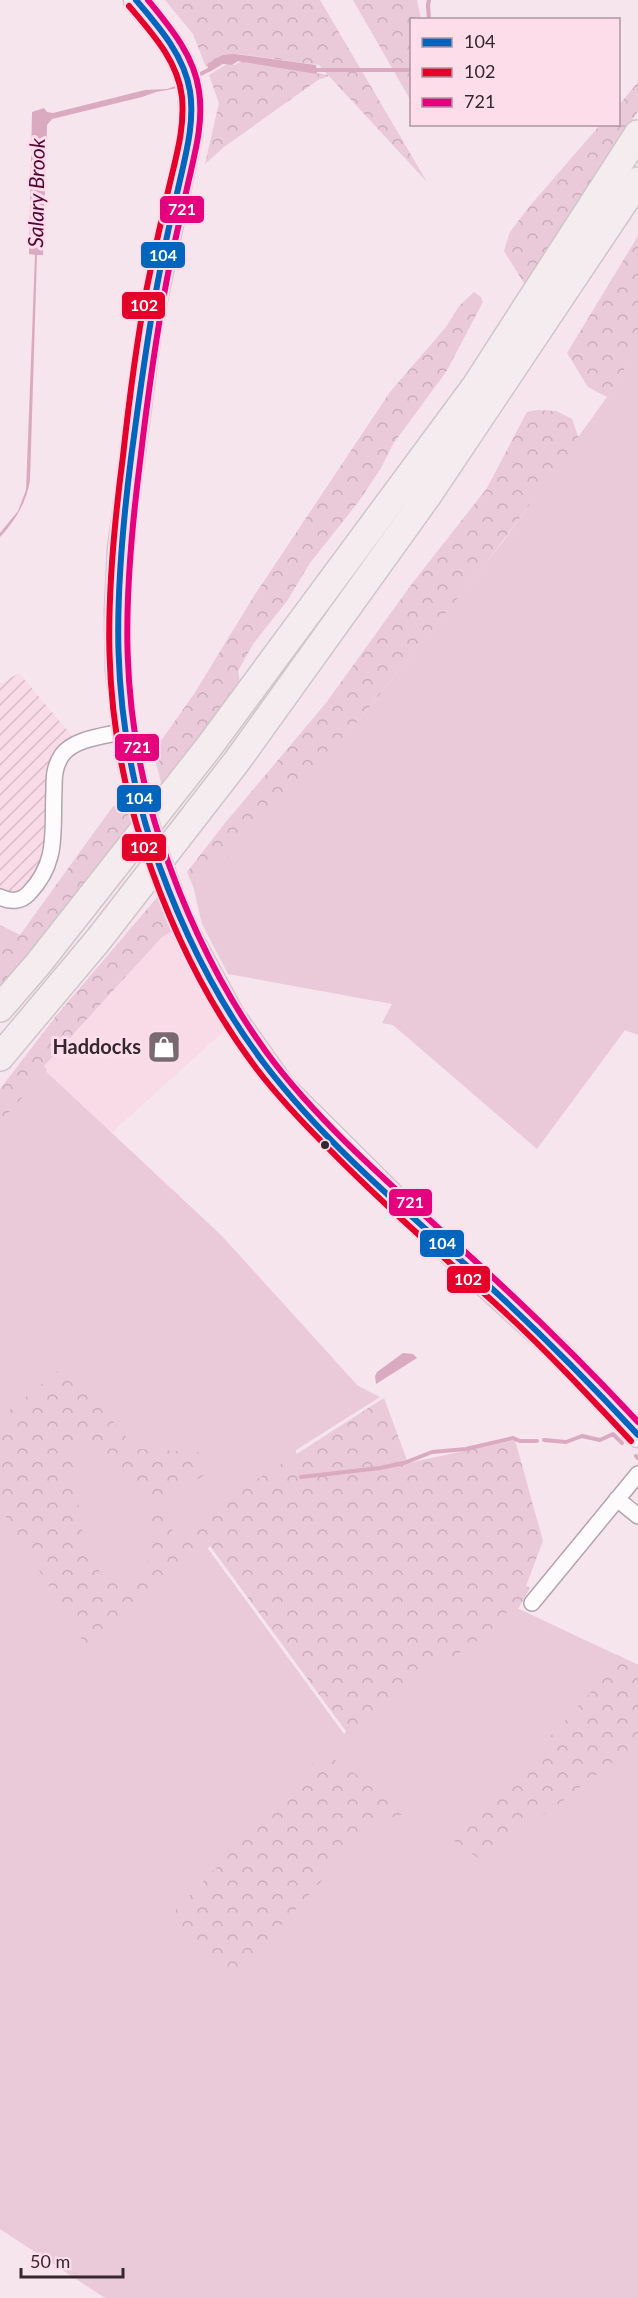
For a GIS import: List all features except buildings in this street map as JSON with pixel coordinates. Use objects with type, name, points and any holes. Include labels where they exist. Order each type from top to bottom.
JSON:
[{"type":"highway","points":[[0,1008],[38,964],[208,748],[475,387],[638,134]]},
{"type":"highway","points":[[0,1057],[99,939],[237,761],[428,495],[638,181]]},
{"type":"main road","points":[[136,0],[172,46],[185,68],[192,91],[193,114],[150,323],[123,530],[117,631],[125,731],[134,777],[152,842],[181,921],[232,1015],[283,1088],[442,1245],[558,1350],[638,1435]]},
{"type":"street","points":[[0,897],[16,901],[24,898],[45,874],[51,856],[55,768],[63,753],[78,743],[125,731]]},
{"type":"street","points":[[532,1603],[638,1474]]},
{"type":"street","points":[[617,1499],[638,1516]]},
{"type":"shaded area","points":[[19,673],[78,743],[63,753],[51,857],[24,898],[0,897],[0,684]]},
{"type":"shaded area","name":"Haddocks","points":[[168,926],[224,1031],[110,1134],[38,1064]]},
{"type":"green space","points":[[165,0],[320,0],[427,182],[329,76],[318,80],[224,147],[205,164],[219,103],[209,75],[227,64],[235,65],[241,61],[328,75],[319,65],[238,54],[226,56],[206,67],[193,34]]},
{"type":"green space","points":[[353,0],[417,0],[421,18],[410,18],[410,99]]},
{"type":"green space","points":[[638,82],[638,111],[527,288],[504,251],[510,232],[599,126],[620,126],[620,104]]},
{"type":"green space","points":[[638,236],[638,347],[607,397],[588,387],[567,353]]},
{"type":"green space","points":[[474,292],[481,297],[483,302],[446,372],[393,444],[381,468],[359,501],[310,563],[287,601],[253,644],[238,671],[240,683],[164,794],[153,752],[194,694],[254,596],[390,392],[446,327],[459,306]]},
{"type":"green space","points":[[638,346],[638,1035],[625,1030],[537,1149],[393,1025],[382,1023],[392,1004],[228,974],[202,924],[193,886],[359,720],[502,543],[607,397]]},
{"type":"green space","points":[[556,411],[572,419],[579,439],[486,563],[359,720],[225,860],[193,886],[187,872],[326,703],[411,585],[487,488],[527,412]]},
{"type":"green space","points":[[128,791],[140,839],[0,1002],[0,925],[20,935],[111,809]]},
{"type":"green space","points":[[160,894],[176,929],[162,937],[44,1066],[47,1070],[0,1122],[0,1089],[56,1016]]},
{"type":"green space","points":[[38,1064],[221,1235],[358,1386],[380,1397],[296,1450],[298,1479],[206,1546],[344,1734],[378,1704],[505,1609],[519,1609],[638,1665],[638,2298],[105,2298],[0,2229],[0,1109]]},
{"type":"green space","points":[[58,1371],[99,1406],[137,1449],[198,1452],[212,1470],[170,1497],[162,1507],[153,1506],[141,1498],[126,1485],[113,1465],[82,1445],[74,1456],[80,1520],[87,1553],[102,1575],[127,1587],[140,1583],[146,1574],[153,1511],[167,1521],[182,1545],[192,1538],[184,1526],[384,1398],[408,1463],[515,1440],[543,1541],[526,1586],[530,1588],[518,1609],[509,1610],[489,1632],[477,1641],[404,1687],[348,1734],[210,1546],[91,1654],[0,1507],[0,1418]]},
{"type":"green space","points":[[616,1654],[638,1665],[638,1742],[564,1800],[481,1860],[454,1841],[592,1691]]},
{"type":"green space","points":[[325,1753],[410,1812],[380,1821],[370,1828],[241,1973],[231,1973],[182,1930],[164,1922],[289,1793],[304,1770]]},
{"type":"water","points":[[235,54],[316,65],[317,74],[238,61],[232,65],[223,64],[209,72],[207,64],[223,55]]},
{"type":"water","points":[[178,85],[178,88],[52,119],[47,125],[43,255],[37,255],[30,481],[19,511],[0,537],[0,533],[18,511],[26,490],[35,255],[29,254],[32,112],[44,108],[47,112],[53,113],[145,90],[167,89]]},
{"type":"water","points":[[403,1353],[413,1354],[417,1358],[376,1384],[377,1372]]},
{"type":"waterway","name":"Salary Brook","points":[[429,0],[429,18]]},
{"type":"waterway","name":"Salary Brook","points":[[195,77],[212,68]]},
{"type":"waterway","name":"Salary Brook","points":[[312,70],[410,70]]},
{"type":"waterway","points":[[544,1440],[566,1442],[582,1436],[600,1440],[613,1434],[622,1443]]},
{"type":"waterway","points":[[301,1477],[380,1468],[404,1463],[432,1452],[466,1449],[513,1438],[520,1441],[537,1441]]},
{"type":"transit line","name":"104","points":[[136,0],[162,31],[182,65],[187,78],[191,103],[188,140],[146,350],[125,508],[119,604],[118,651],[127,745],[137,793],[161,871],[198,957],[228,1011],[286,1091],[363,1172],[516,1311],[638,1435]]},
{"type":"transit line","name":"721","points":[[148,0],[172,31],[192,65],[200,103],[198,140],[168,272],[148,395],[130,559],[128,653],[131,700],[137,746],[147,794],[161,842],[193,925],[206,952],[250,1029],[288,1080],[360,1156],[530,1313],[638,1422]]},
{"type":"transit line","name":"102","points":[[129,6],[155,37],[170,60],[180,84],[183,109],[179,142],[142,312],[117,507],[110,605],[112,701],[119,750],[129,798],[154,877],[191,963],[221,1017],[264,1079],[348,1168],[533,1339],[631,1441]]},
{"type":"place","name":"Haddocks","points":[[164,1047]]}]
